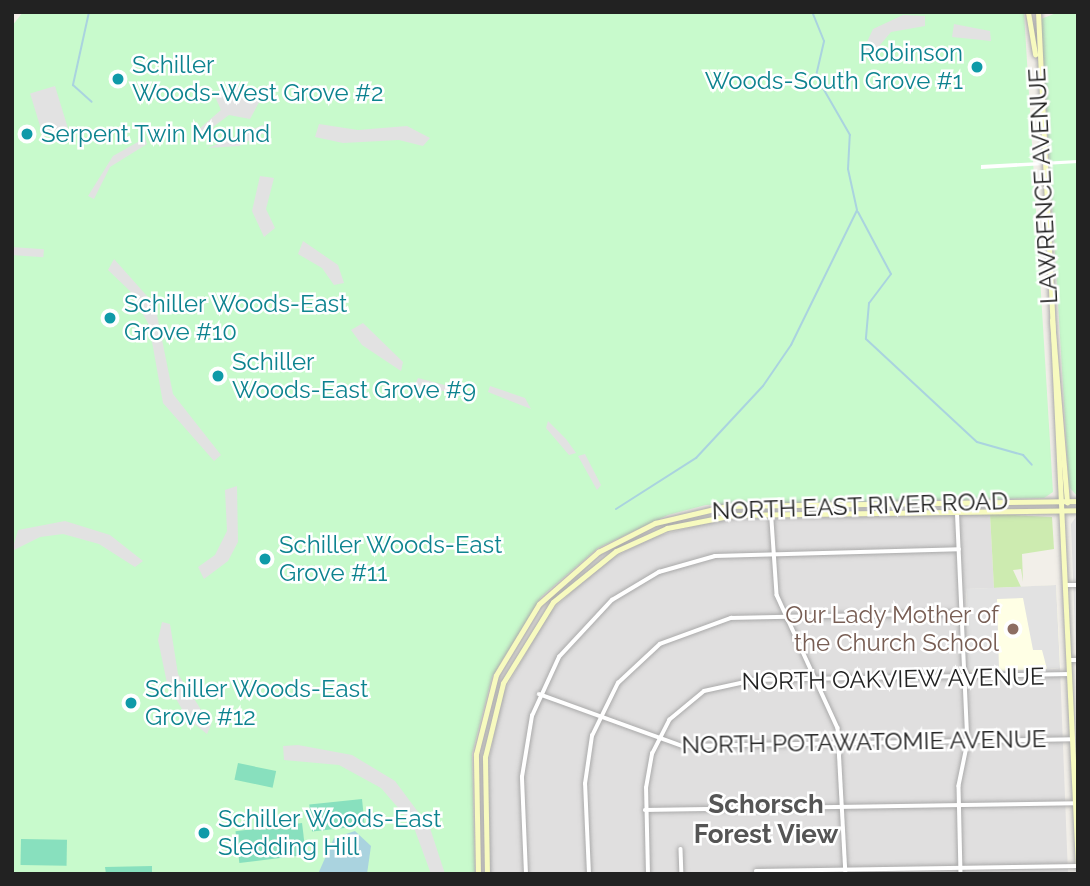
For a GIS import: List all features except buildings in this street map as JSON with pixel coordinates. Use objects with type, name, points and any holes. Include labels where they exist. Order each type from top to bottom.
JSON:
[{"type":"main road","name":"LAWRENCE AVENUE","points":[[1029,14],[1036,55]]},
{"type":"main road","name":"LAWRENCE AVENUE","points":[[1038,15],[1036,55],[1058,501],[1062,510]]},
{"type":"main road","name":"LAWRENCE AVENUE","points":[[1051,317],[1067,501]]},
{"type":"main road","points":[[1067,501],[1062,510],[1078,867]]},
{"type":"main road","name":"NORTH EAST RIVER ROAD","points":[[478,874],[475,792],[479,736],[496,675],[517,635],[556,586],[598,552],[655,523],[712,508],[1078,501]]},
{"type":"main road","name":"NORTH EAST RIVER ROAD","points":[[488,874],[484,792],[487,740],[503,683],[534,626],[565,590],[601,561],[654,533],[707,519],[771,514],[1078,510]]},
{"type":"street","points":[[957,503],[968,742],[959,805],[961,874]]},
{"type":"street","points":[[771,505],[772,553],[785,615],[821,679],[841,743],[846,872]]},
{"type":"street","points":[[526,874],[523,757],[539,694],[584,625],[636,584],[695,560],[772,553],[959,549]]},
{"type":"street","points":[[1065,585],[1078,585]]},
{"type":"street","points":[[589,874],[586,767],[599,718],[626,673],[675,635],[717,620],[785,615],[962,613]]},
{"type":"street","points":[[1069,660],[1078,660]]},
{"type":"street","name":"NORTH OAKVIEW AVENUE","points":[[657,741],[676,710],[715,686],[821,679],[1069,674]]},
{"type":"street","name":"NORTH POTAWATOMIE AVENUE","points":[[539,694],[657,741],[968,742],[1074,736]]},
{"type":"street","points":[[648,874],[645,810],[657,741]]},
{"type":"street","points":[[645,810],[959,805],[1076,807]]},
{"type":"street","points":[[681,849],[682,874]]},
{"type":"street","points":[[757,871],[846,872],[1078,867]]},
{"type":"shaded area","points":[[903,15],[925,16],[925,26],[891,32],[870,57],[861,55],[873,29]]},
{"type":"shaded area","points":[[954,24],[990,31],[991,41],[952,37]]},
{"type":"shaded area","points":[[55,86],[68,129],[43,137],[30,94]]},
{"type":"shaded area","points":[[237,87],[263,95],[250,119],[229,115],[205,133],[199,129],[221,110],[213,92]]},
{"type":"shaded area","points":[[319,124],[358,130],[407,126],[430,138],[423,146],[399,140],[343,143],[315,137]]},
{"type":"shaded area","points":[[263,125],[266,132],[239,146],[208,148]]},
{"type":"shaded area","points":[[145,138],[147,144],[110,167],[94,199],[88,196],[113,156]]},
{"type":"shaded area","points":[[260,176],[274,178],[266,209],[275,228],[264,237],[252,211]]},
{"type":"shaded area","points":[[303,241],[338,265],[344,283],[334,285],[322,268],[298,254]]},
{"type":"shaded area","points":[[12,247],[44,249],[43,257],[12,255]]},
{"type":"shaded area","points":[[114,259],[155,305],[173,394],[221,455],[214,461],[163,403],[149,325],[130,291],[108,270]]},
{"type":"shaded area","points":[[363,323],[403,362],[401,371],[362,345],[351,330]]},
{"type":"shaded area","points":[[418,378],[463,390],[463,393],[423,389],[415,385]]},
{"type":"shaded area","points":[[490,386],[525,398],[531,409],[488,392]]},
{"type":"shaded area","points":[[548,421],[576,453],[569,455],[546,428]]},
{"type":"shaded area","points":[[585,454],[601,485],[597,490],[578,456]]},
{"type":"shaded area","points":[[237,486],[238,542],[228,561],[204,579],[198,567],[215,555],[227,531],[225,490]]},
{"type":"shaded area","points":[[990,514],[994,588],[966,589],[969,670],[1060,668],[1068,874],[490,874],[487,771],[502,695],[549,613],[603,563],[653,537],[719,520]]},
{"type":"shaded area","points":[[1078,514],[1078,707],[1071,524]]},
{"type":"shaded area","points":[[65,521],[110,535],[143,561],[135,567],[99,544],[63,534],[40,537],[12,551],[18,530]]},
{"type":"shaded area","name":"Our Lady Mother of the Church School","points":[[1056,585],[1060,668],[970,673],[966,590]]},
{"type":"shaded area","name":"Our Lady Mother of the Church School","points":[[1056,585],[1060,668],[1047,669],[1042,650],[1033,650],[1023,598],[997,599],[999,669],[969,671],[966,589]]},
{"type":"shaded area","points":[[162,622],[170,624],[178,674],[211,725],[207,734],[187,718],[167,683],[158,640]]},
{"type":"shaded area","points":[[298,745],[352,755],[395,781],[430,828],[445,874],[431,874],[413,825],[381,788],[339,765],[284,760],[283,746]]},
{"type":"green space","points":[[23,12],[1024,12],[1053,492],[1044,498],[706,505],[668,515],[598,548],[541,597],[492,677],[472,754],[475,874],[12,874],[12,26]]},
{"type":"green space","points":[[1059,12],[1078,12],[1078,497],[1069,487],[1041,19]]},
{"type":"green space","points":[[990,514],[1052,517],[1054,549],[1022,554],[1023,582],[1021,569],[1013,570],[1021,587],[994,588]]},
{"type":"green space","points":[[238,763],[276,771],[273,788],[234,780]]},
{"type":"green space","points":[[362,799],[365,826],[312,831],[309,805]]},
{"type":"green space","points":[[302,823],[306,855],[239,863],[235,831]]},
{"type":"green space","points":[[21,839],[67,840],[67,866],[21,865]]},
{"type":"green space","points":[[152,866],[152,874],[106,874],[105,867]]},
{"type":"water","points":[[355,831],[371,846],[367,874],[318,874],[334,838]]},
{"type":"pier","points":[[1078,160],[1078,163],[981,169],[981,165]]},
{"type":"waterway","points":[[89,12],[73,85],[92,102]]},
{"type":"waterway","points":[[616,509],[696,458],[763,386],[791,345],[857,210],[848,169],[850,135],[816,76],[824,41],[812,12]]},
{"type":"waterway","points":[[858,212],[891,274],[869,303],[866,339],[977,442],[1023,455],[1032,465]]},
{"type":"place","name":"Robinson Woods-South Grove #1","points":[[977,67]]},
{"type":"place","name":"Schiller Woods-West Grove #2","points":[[118,79]]},
{"type":"place","name":"Serpent Twin Mound","points":[[27,134]]},
{"type":"place","name":"Schiller Woods-East Grove #10","points":[[110,318]]},
{"type":"place","name":"Schiller Woods-East Grove #9","points":[[218,376]]},
{"type":"place","name":"Schiller Woods-East Grove #11","points":[[265,559]]},
{"type":"place","name":"Our Lady Mother of the Church School","points":[[1013,629]]},
{"type":"place","name":"Schiller Woods-East Grove #12","points":[[131,703]]},
{"type":"place","name":"Schiller Woods-East Sledding Hill","points":[[204,833]]},
{"type":"district","name":"Schorsch Forest View","points":[[766,820]]}]
